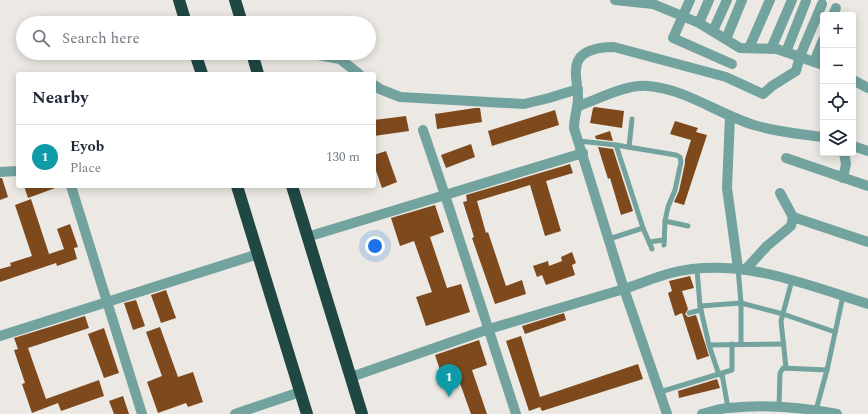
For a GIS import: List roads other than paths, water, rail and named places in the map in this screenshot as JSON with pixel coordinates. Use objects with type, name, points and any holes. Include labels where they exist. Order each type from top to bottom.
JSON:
[{"type":"highway","points":[[179,0],[184,16]]},
{"type":"highway","points":[[235,0],[240,16]]},
{"type":"highway","points":[[197,60],[201,72]]},
{"type":"highway","points":[[254,60],[257,72]]},
{"type":"highway","points":[[238,188],[307,414]]},
{"type":"highway","points":[[293,188],[362,414]]},
{"type":"street","points":[[615,0],[665,4],[683,17],[699,23],[744,48],[777,49],[819,63],[822,48]]},
{"type":"street","points":[[690,0],[673,38],[732,64]]},
{"type":"street","points":[[699,23],[708,0]]},
{"type":"street","points":[[713,31],[727,0]]},
{"type":"street","points":[[726,39],[742,0]]},
{"type":"street","points":[[726,77],[732,64],[744,48],[770,0]]},
{"type":"street","points":[[771,49],[792,0]]},
{"type":"street","points":[[786,52],[806,1]]},
{"type":"street","points":[[667,414],[624,289],[574,128],[578,106],[578,89],[575,70],[577,61],[582,54],[586,52],[607,47],[614,47],[726,77],[763,94],[772,86],[796,71],[800,56],[822,4]]},
{"type":"street","points":[[341,60],[356,72]]},
{"type":"street","points":[[856,82],[868,88]]},
{"type":"street","points":[[376,86],[400,97],[524,104],[578,89]]},
{"type":"street","points":[[578,106],[629,87],[648,86],[676,92],[754,125],[786,133],[820,137]]},
{"type":"street","points":[[730,116],[727,188],[742,269]]},
{"type":"street","points":[[423,130],[516,414]]},
{"type":"street","points":[[856,147],[868,151]]},
{"type":"street","points":[[307,237],[583,153]]},
{"type":"street","points":[[843,178],[846,164],[845,156]]},
{"type":"street","points":[[786,158],[868,186]]},
{"type":"street","points":[[0,172],[16,171]]},
{"type":"street","points":[[72,188],[142,414]]},
{"type":"street","points":[[780,193],[794,217],[868,242]]},
{"type":"street","points":[[742,269],[791,226],[794,217]]},
{"type":"street","points":[[0,336],[258,254]]},
{"type":"street","points":[[351,377],[488,329],[624,289],[671,273],[697,269],[742,269],[782,276],[868,304]]},
{"type":"street","points":[[235,414],[300,392]]},
{"type":"street","points":[[702,414],[728,408],[779,406],[837,414]]},
{"type":"lane","points":[[629,147],[632,118]]},
{"type":"lane","points":[[578,141],[629,147],[676,155],[680,158],[681,162],[665,221],[664,243],[649,242]]},
{"type":"lane","points":[[616,145],[643,228],[652,249]]},
{"type":"lane","points":[[665,221],[688,226]]},
{"type":"lane","points":[[609,239],[643,228]]},
{"type":"lane","points":[[697,269],[701,308],[709,345],[720,375],[728,408]]},
{"type":"lane","points":[[741,344],[742,269]]},
{"type":"lane","points":[[786,368],[781,321],[792,280]]},
{"type":"lane","points":[[816,410],[827,370],[843,296]]},
{"type":"lane","points":[[689,313],[701,308],[741,302],[783,314],[835,332]]},
{"type":"lane","points":[[660,392],[720,375],[732,370],[732,344]]},
{"type":"lane","points":[[709,345],[784,344]]},
{"type":"lane","points":[[779,406],[780,373],[783,368],[827,370]]},
{"type":"place","name":"Eyob","points":[[449,397]]}]
